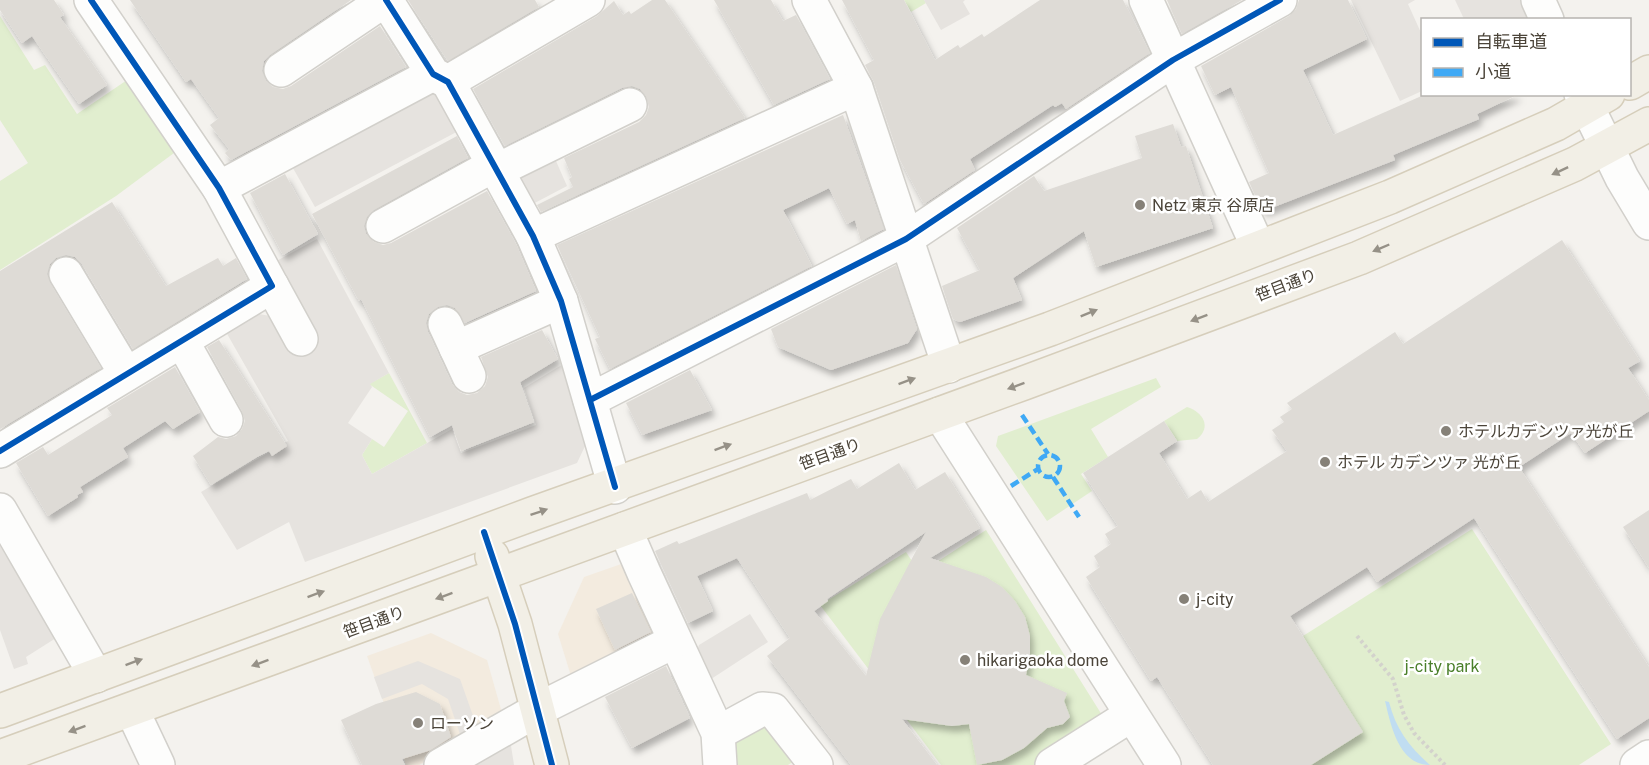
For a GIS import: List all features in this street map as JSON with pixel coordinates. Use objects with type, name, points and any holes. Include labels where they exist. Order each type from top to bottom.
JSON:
[{"type":"main road","points":[[1631,82],[1649,72]]},
{"type":"main road","points":[[0,711],[484,532],[949,366],[1390,197],[1556,124],[1592,98]]},
{"type":"main road","name":"笹目通り","points":[[0,757],[499,576],[1359,258],[1498,199],[1607,147],[1649,124]]},
{"type":"main road","points":[[484,532],[516,624],[552,765]]},
{"type":"street","points":[[91,0],[219,188],[301,339]]},
{"type":"street","points":[[281,70],[385,0],[440,78],[496,166],[533,236],[561,301],[615,486]]},
{"type":"street","points":[[809,0],[856,88],[949,366]]},
{"type":"street","points":[[1146,0],[1258,247]]},
{"type":"street","points":[[590,400],[906,238],[1173,60],[1280,0]]},
{"type":"street","points":[[1538,0],[1545,18]]},
{"type":"street","points":[[219,188],[440,78],[571,4]]},
{"type":"street","points":[[533,236],[856,88]]},
{"type":"street","points":[[1592,98],[1607,147],[1647,217]]},
{"type":"street","points":[[383,226],[496,166],[510,164],[630,105]]},
{"type":"street","points":[[66,274],[126,374]]},
{"type":"street","points":[[0,451],[272,286]]},
{"type":"street","points":[[457,349],[561,301]]},
{"type":"street","points":[[182,341],[226,420]]},
{"type":"street","points":[[940,414],[1164,765]]},
{"type":"street","points":[[0,510],[96,676]]},
{"type":"street","points":[[626,529],[718,733],[720,765]]},
{"type":"street","points":[[441,765],[539,709],[675,640]]},
{"type":"street","points":[[718,733],[762,709],[773,710],[816,765]]},
{"type":"street","points":[[132,710],[158,765]]},
{"type":"street","points":[[1052,765],[1131,715]]},
{"type":"street","points":[[1637,765],[1649,758]]},
{"type":"path","points":[[1357,636],[1393,679],[1404,715],[1414,733],[1445,765]]},
{"type":"shaded area","points":[[924,0],[965,0],[963,2],[970,14],[941,30]]},
{"type":"shaded area","points":[[1351,0],[1415,0],[1408,4],[1421,33],[1421,91],[1400,101]]},
{"type":"shaded area","points":[[1455,0],[1520,0],[1529,18],[1464,18]]},
{"type":"shaded area","points":[[429,86],[464,128],[315,207],[289,161]]},
{"type":"shaded area","points":[[552,152],[567,186],[529,206],[515,181]]},
{"type":"shaded area","points":[[317,239],[389,373],[370,384],[372,387],[348,423],[372,439],[362,455],[372,474],[452,429],[461,453],[536,425],[524,388],[565,363],[586,444],[577,463],[305,562],[289,522],[237,550],[201,492],[288,441],[226,332],[259,314],[270,316],[286,347],[310,333],[271,264]]},
{"type":"shaded area","points":[[0,546],[56,638],[26,657],[28,664],[14,669],[0,630]]},
{"type":"shaded area","points":[[627,562],[667,641],[575,689],[558,634],[584,577]]},
{"type":"shaded area","points":[[750,614],[768,642],[705,683],[693,660],[699,645]]},
{"type":"shaded area","points":[[431,633],[487,660],[504,720],[419,765],[406,765],[367,656]]},
{"type":"shaded area","points":[[418,661],[460,679],[478,730],[461,737],[448,699],[422,684],[382,699],[374,677]]},
{"type":"shaded area","points":[[509,733],[514,765],[453,765]]},
{"type":"green space","points":[[904,0],[924,0],[926,3],[911,12]]},
{"type":"green space","points":[[0,16],[34,70],[45,65],[77,114],[133,76],[178,150],[116,196],[0,270],[0,181],[28,163],[0,120]]},
{"type":"green space","points":[[389,373],[427,443],[372,474],[362,455],[372,439],[384,447],[408,411],[369,384]]},
{"type":"green space","points":[[1156,378],[1161,387],[1091,429],[1108,457],[1143,435],[1081,474],[1092,491],[1047,521],[996,446],[998,436]]},
{"type":"green space","points":[[1187,407],[1197,412],[1204,420],[1204,430],[1197,439],[1177,441],[1164,421]]},
{"type":"green space","name":"j-city park","points":[[1472,529],[1611,744],[1579,765],[1311,765],[1308,645],[1303,636]]},
{"type":"green space","name":"hikarigaoka dome","points":[[986,530],[1102,715],[1039,765],[941,765],[820,605],[906,552],[920,573]]},
{"type":"green space","points":[[774,722],[800,757],[788,765],[735,765],[732,738]]},
{"type":"water","points":[[1385,701],[1389,702],[1395,721],[1404,737],[1430,765],[1411,759],[1404,751],[1390,722]]},
{"type":"building","points":[[0,0],[54,0],[64,15],[60,17],[107,85],[79,104],[32,36],[22,43],[0,10]]},
{"type":"building","points":[[130,0],[351,0],[270,55],[264,61],[262,71],[266,81],[273,87],[283,89],[291,86],[380,26],[406,67],[231,160],[225,153],[229,149],[210,125],[219,118],[191,79],[186,82]]},
{"type":"building","points":[[408,0],[535,0],[539,7],[448,61]]},
{"type":"building","points":[[652,0],[665,0],[745,118],[541,212],[537,205],[573,187],[569,179],[572,177],[564,158],[639,122],[646,115],[649,107],[646,96],[640,89],[632,86],[622,88],[505,146],[473,89],[597,16],[614,1],[623,15],[629,11],[631,14]]},
{"type":"building","points":[[714,0],[771,0],[783,21],[796,15],[830,79],[774,105]]},
{"type":"building","points":[[842,0],[904,0],[935,60],[958,45],[960,48],[982,34],[984,37],[1040,0],[1123,0],[1150,53],[1066,109],[1062,103],[1055,107],[1053,105],[970,159],[975,170],[924,204],[900,160],[874,82],[865,65],[874,60]]},
{"type":"building","points":[[1167,0],[1242,0],[1182,34]]},
{"type":"building","points":[[1299,0],[1348,0],[1367,39],[1303,70],[1333,135],[1421,96],[1515,96],[1477,114],[1479,119],[1393,155],[1395,160],[1266,210],[1261,208],[1249,182],[1269,173],[1231,87],[1215,95],[1201,66],[1289,16],[1296,9]]},
{"type":"building","points":[[843,115],[884,229],[861,241],[855,220],[847,224],[829,188],[783,210],[812,266],[610,369],[595,339],[600,337],[557,245]]},
{"type":"building","points":[[1173,124],[1181,147],[1186,146],[1213,228],[1096,267],[1084,231],[1013,278],[1022,300],[960,322],[953,319],[942,286],[980,270],[957,228],[1034,176],[1044,191],[1142,158],[1135,136]]},
{"type":"building","points":[[457,136],[468,158],[374,210],[367,217],[364,226],[366,234],[374,242],[383,245],[391,243],[487,191],[516,244],[536,291],[465,323],[455,308],[447,305],[438,307],[429,314],[426,323],[428,332],[452,384],[459,392],[467,395],[477,393],[485,386],[488,377],[481,357],[542,330],[558,359],[520,382],[534,422],[461,451],[452,425],[430,437],[361,299],[359,301],[312,214]]},
{"type":"building","points":[[285,174],[318,234],[283,255],[250,193]]},
{"type":"building","points":[[112,202],[166,286],[218,258],[223,266],[236,258],[247,279],[133,349],[82,264],[75,257],[66,255],[56,258],[50,264],[47,274],[50,283],[101,368],[0,429],[0,271]]},
{"type":"building","points":[[1562,240],[1640,361],[1628,368],[1649,400],[1649,411],[1585,453],[1571,433],[1519,467],[1649,667],[1649,718],[1617,739],[1474,518],[1377,582],[1367,567],[1290,616],[1363,732],[1311,765],[1213,765],[1157,677],[1151,681],[1086,577],[1100,567],[1094,556],[1111,544],[1105,534],[1118,526],[1083,473],[1164,421],[1177,441],[1159,453],[1187,499],[1201,490],[1208,502],[1287,451],[1272,430],[1284,422],[1280,417],[1292,409],[1287,403],[1395,332],[1403,344]]},
{"type":"building","points":[[896,265],[917,329],[908,343],[831,370],[778,347],[771,329]]},
{"type":"building","points":[[219,340],[287,446],[272,456],[269,451],[257,457],[211,485],[193,456],[218,437],[226,439],[236,436],[245,421],[242,411],[207,347]]},
{"type":"building","points":[[175,367],[200,412],[173,429],[165,421],[123,448],[128,457],[80,487],[83,492],[77,495],[78,497],[48,516],[16,463],[43,447],[48,455],[112,415],[107,408]]},
{"type":"building","points":[[690,370],[712,410],[642,435],[626,403]]},
{"type":"building","points":[[899,463],[915,490],[945,472],[980,528],[930,558],[986,577],[1002,587],[1015,601],[1025,617],[1030,636],[1030,655],[1026,675],[1067,693],[1064,701],[1070,717],[1063,724],[1047,728],[1024,748],[1002,760],[977,765],[969,724],[952,726],[902,719],[937,765],[851,765],[767,656],[790,638],[737,558],[697,576],[713,611],[688,623],[655,551],[677,541],[679,544],[807,493],[810,500],[851,479],[857,489]],"holes":[[[926,532],[880,619],[866,676],[814,611],[828,601],[827,599]]]},
{"type":"building","points":[[1649,510],[1649,568],[1623,527]]},
{"type":"building","points":[[632,593],[651,632],[615,650],[596,609]]},
{"type":"building","points":[[666,666],[690,718],[632,748],[605,697]]},
{"type":"building","points":[[416,692],[440,704],[451,737],[431,750],[402,759],[405,765],[362,765],[341,720],[376,704]]},
{"type":"marked path","points":[[1022,415],[1048,454]]},
{"type":"marked path","points":[[1045,455],[1053,455],[1060,462],[1060,466],[1060,470],[1053,477],[1045,477],[1038,470],[1038,462],[1045,455]]},
{"type":"marked path","points":[[1011,486],[1038,469]]},
{"type":"marked path","points":[[1053,477],[1079,517]]},
{"type":"cycle path","points":[[0,451],[272,286],[219,188],[91,0]]},
{"type":"cycle path","points":[[386,0],[433,74],[448,82],[533,236],[561,301],[615,487]]},
{"type":"cycle path","points":[[590,400],[906,239],[1173,60],[1280,0]]},
{"type":"cycle path","points":[[484,532],[515,624],[552,765]]},
{"type":"place","name":"Netz 東京 谷原店","points":[[1140,205]]},
{"type":"place","name":"ホテルカデンツァ光が丘","points":[[1446,431]]},
{"type":"place","name":"ホテル カデンツァ 光が丘","points":[[1325,462]]},
{"type":"place","name":"j-city","points":[[1184,599]]},
{"type":"place","name":"hikarigaoka dome","points":[[965,660]]},
{"type":"place","name":"ローソン","points":[[418,723]]}]
